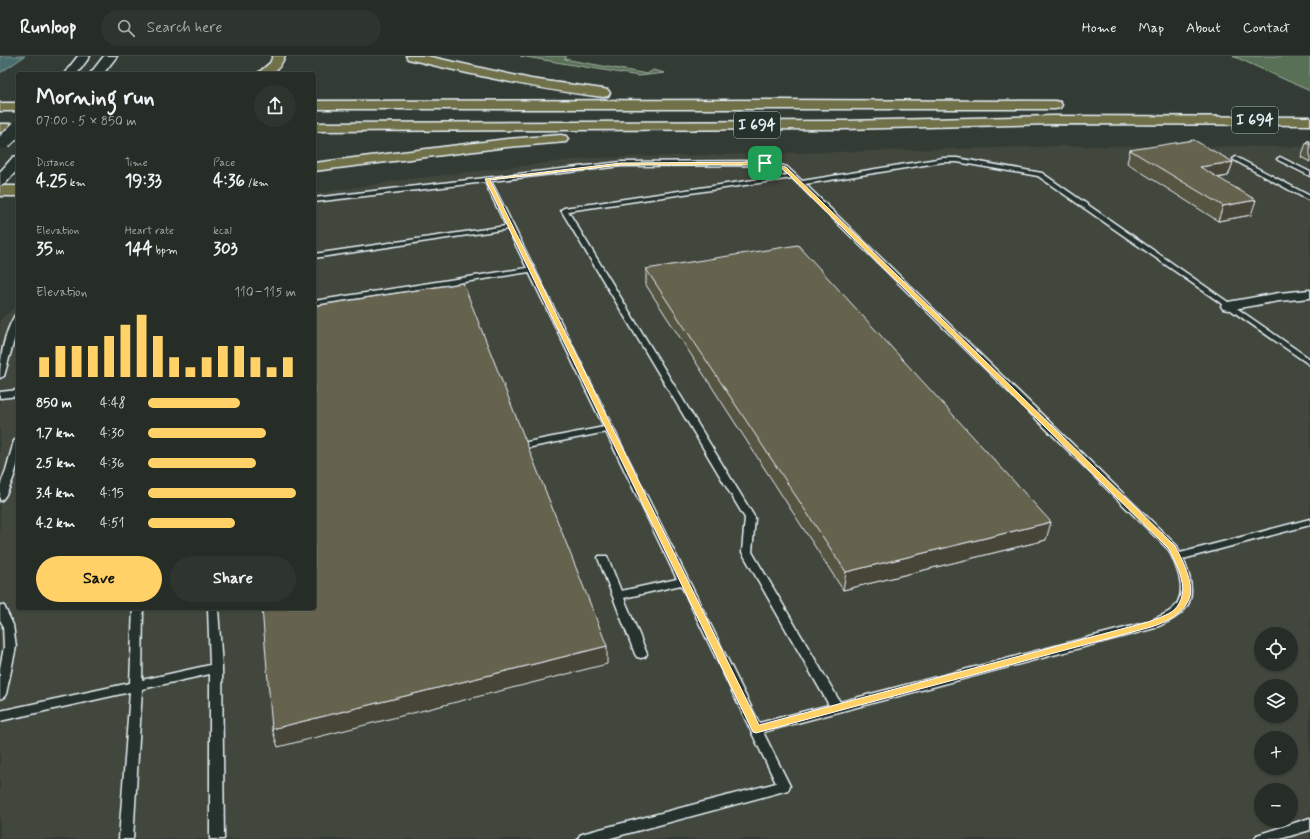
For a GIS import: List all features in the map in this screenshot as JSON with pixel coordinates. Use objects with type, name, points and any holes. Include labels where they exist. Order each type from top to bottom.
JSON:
[{"type":"highway","points":[[266,72],[275,65],[279,56]]},
{"type":"highway","points":[[412,56],[478,73],[564,88],[679,100],[778,104]]},
{"type":"highway","name":"I 694","points":[[316,105],[1064,105]]},
{"type":"highway","points":[[0,107],[16,107]]},
{"type":"highway","name":"I 694","points":[[316,127],[820,125],[1053,120],[1310,121]]},
{"type":"highway","points":[[316,167],[557,139],[820,125]]},
{"type":"highway","points":[[0,191],[16,191]]},
{"type":"street","points":[[72,72],[84,56]]},
{"type":"street","points":[[98,72],[111,56]]},
{"type":"street","points":[[1,139],[16,129]]},
{"type":"street","points":[[0,181],[16,162]]},
{"type":"street","points":[[1228,306],[1279,297],[1310,294]]},
{"type":"lane","points":[[1236,159],[1310,200]]},
{"type":"lane","points":[[1280,159],[1310,174]]},
{"type":"lane","points":[[837,708],[747,552],[750,518],[564,210],[943,160],[957,160],[1040,174],[1310,363]]},
{"type":"lane","points":[[316,200],[621,164],[765,163],[785,168],[1172,548],[1185,574],[1187,595],[1176,612],[1151,625],[756,729]]},
{"type":"lane","points":[[487,179],[784,786],[585,839]]},
{"type":"lane","points":[[316,256],[510,227]]},
{"type":"lane","points":[[316,303],[531,269]]},
{"type":"lane","points":[[0,376],[16,321]]},
{"type":"lane","points":[[0,395],[16,393]]},
{"type":"lane","points":[[522,446],[609,429]]},
{"type":"lane","points":[[0,498],[12,470],[16,451]]},
{"type":"lane","points":[[1177,557],[1310,522]]},
{"type":"lane","points":[[603,558],[642,654]]},
{"type":"lane","points":[[618,596],[683,581]]},
{"type":"lane","points":[[0,609],[8,625],[10,647],[0,694]]},
{"type":"lane","points":[[126,839],[136,686],[138,610]]},
{"type":"lane","points":[[213,610],[216,668],[217,839]]},
{"type":"lane","points":[[0,716],[216,668]]},
{"type":"lane","points":[[1262,839],[1310,824]]},
{"type":"shaded area","points":[[1074,146],[1310,147],[1310,839],[0,839],[0,320],[16,307],[16,610],[316,610],[316,194],[402,180],[591,158]]},
{"type":"green space","points":[[520,56],[563,56],[567,57],[564,59],[647,74],[653,70],[665,73],[639,76]]},
{"type":"green space","points":[[1233,56],[1310,56],[1310,91]]},
{"type":"water","points":[[0,56],[25,56],[0,73]]},
{"type":"building","points":[[1194,140],[1233,162],[1200,167],[1256,200],[1223,206],[1130,150]]},
{"type":"building","points":[[1307,141],[1310,141],[1310,145],[1306,143]]},
{"type":"building","points":[[798,245],[1051,522],[846,572],[646,269]]},
{"type":"building","points":[[463,283],[607,646],[272,729],[262,610],[316,610],[316,306]]},
{"type":"route","points":[[765,163],[785,168],[1172,548],[1185,574],[1187,595],[1176,612],[1151,625],[756,729],[487,179],[621,164],[765,163]]}]
